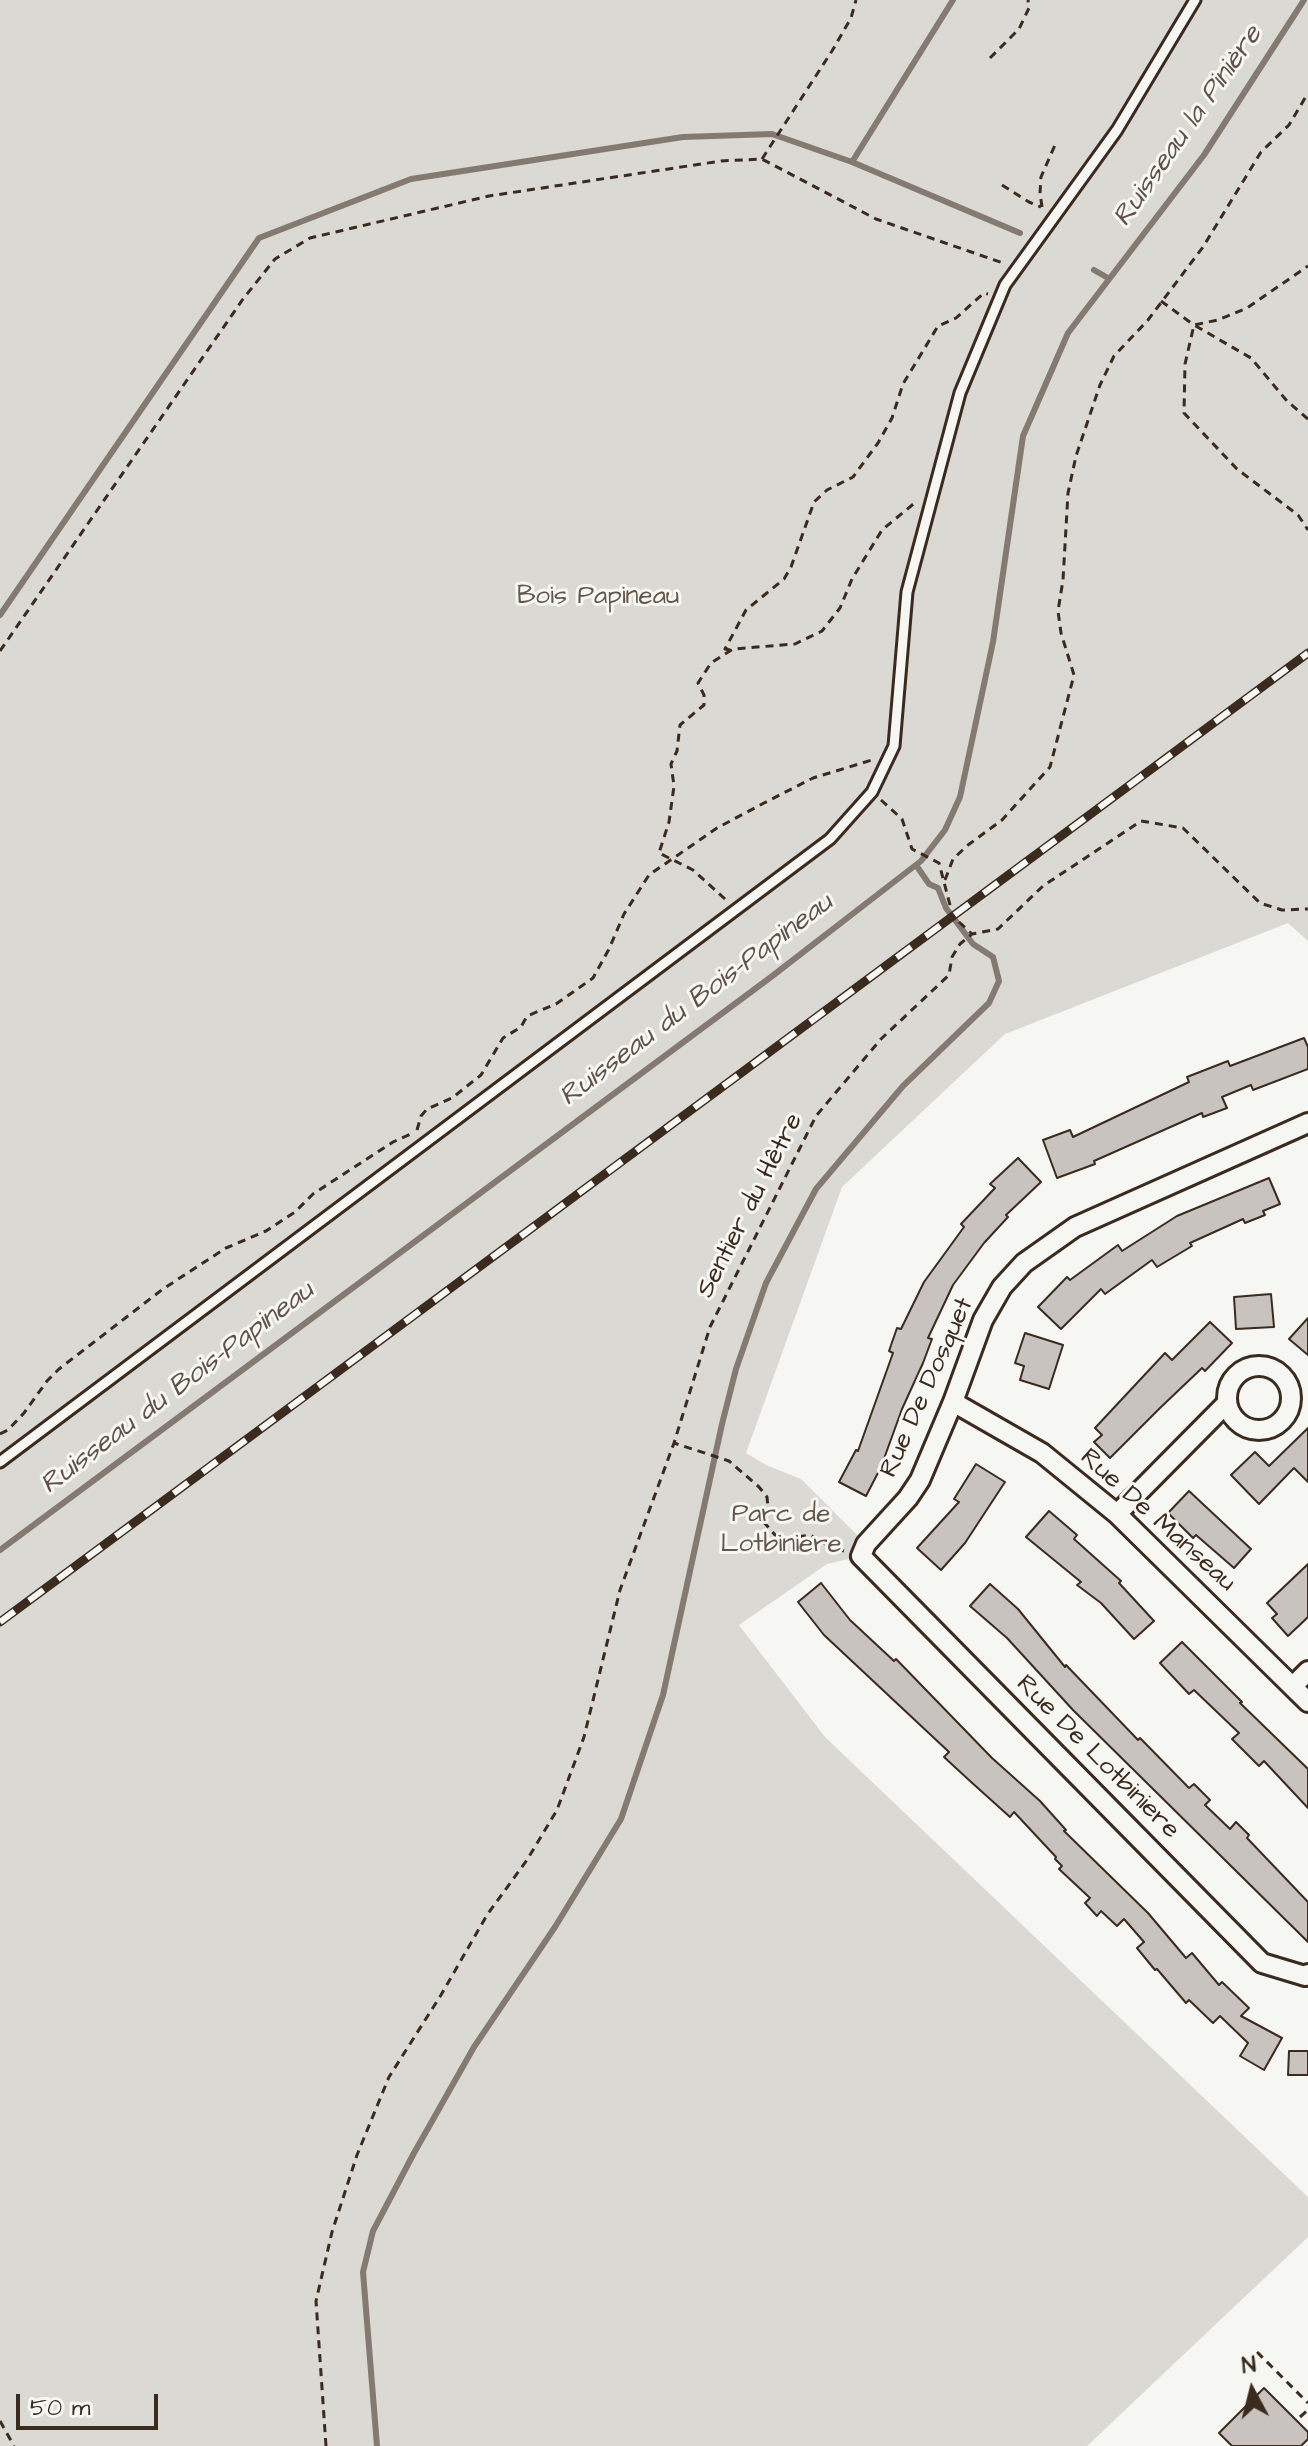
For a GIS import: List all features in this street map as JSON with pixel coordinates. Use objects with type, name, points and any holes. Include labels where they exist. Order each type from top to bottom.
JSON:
[{"type":"street","name":"Rue De Dosquet","points":[[861,1556],[866,1544],[908,1498],[920,1480],[983,1320],[1002,1287],[1024,1263],[1075,1227],[1308,1123]]},
{"type":"street","name":"Rue De Manseau","points":[[953,1402],[1042,1453],[1117,1514],[1308,1702]]},
{"type":"street","points":[[1117,1514],[1227,1403]]},
{"type":"street","name":"Rue De Lotbiniere","points":[[861,1556],[1262,1963],[1305,1976],[1308,1974]]},
{"type":"street","points":[[1293,1686],[1308,1671]]},
{"type":"lane","points":[[0,1462],[830,839],[872,792],[894,746],[907,592],[960,393],[999,298],[1017,268],[1117,130],[1195,0]]},
{"type":"path","points":[[762,159],[832,51],[851,18],[856,0]]},
{"type":"path","points":[[990,58],[1019,29],[1029,8],[1028,0]]},
{"type":"path","points":[[945,880],[953,859],[1002,820],[1050,767],[1074,675],[1061,633],[1058,611],[1068,493],[1076,456],[1100,385],[1114,356],[1148,320],[1203,247],[1261,152],[1289,125],[1308,93]]},
{"type":"path","points":[[1042,207],[1041,177],[1055,145]]},
{"type":"path","points":[[0,651],[243,299],[275,259],[310,238],[489,196],[721,161],[762,159],[876,219],[1017,268]]},
{"type":"path","points":[[1002,185],[1042,207],[1053,220]]},
{"type":"path","points":[[1194,325],[1218,320],[1247,308],[1308,266]]},
{"type":"path","points":[[932,501],[919,499],[882,530],[852,579],[840,608],[822,631],[795,644],[725,649],[746,610],[784,579],[814,502],[827,490],[853,477],[878,443],[892,418],[903,384],[938,326],[956,318],[984,293],[999,298]]},
{"type":"path","points":[[1161,301],[1194,325],[1251,358],[1287,401],[1308,419]]},
{"type":"path","points":[[1194,325],[1185,364],[1184,413],[1237,469],[1298,515],[1308,530]]},
{"type":"path","points":[[731,650],[711,663],[698,683],[704,695],[704,705],[680,725],[677,751],[671,764],[674,786],[669,822],[659,853],[693,870],[736,910]]},
{"type":"path","points":[[0,1434],[24,1413],[59,1369],[163,1289],[226,1248],[266,1231],[295,1212],[313,1194],[393,1142],[417,1131],[421,1116],[427,1109],[452,1098],[481,1075],[503,1038],[521,1027],[527,1016],[556,1004],[593,978],[649,875],[717,828],[813,778],[890,753]]},
{"type":"path","points":[[872,792],[902,819],[912,849],[939,863],[951,909]]},
{"type":"path","name":"Sentier du Hêtre","points":[[326,2446],[316,2301],[332,2232],[357,2155],[389,2077],[487,1915],[527,1860],[557,1810],[584,1737],[620,1590],[674,1443],[710,1327],[816,1116],[881,1039],[949,975],[952,957],[960,944],[972,934],[998,929],[1043,886],[1141,821],[1183,828],[1260,903],[1282,910],[1308,909]]},
{"type":"path","points":[[959,922],[972,934]]},
{"type":"path","points":[[674,1443],[729,1461],[759,1487],[767,1497],[768,1508],[762,1520],[776,1536],[784,1539],[810,1535],[831,1547],[861,1556]]},
{"type":"path","points":[[1257,2352],[1308,2403]]},
{"type":"path","points":[[1300,2417],[1308,2410]]},
{"type":"path","points":[[0,2421],[14,2446]]},
{"type":"green space","name":"Bois Papineau","points":[[0,0],[1308,0],[1308,941],[1288,923],[1005,1034],[842,1187],[746,1453],[801,1479],[866,1544],[861,1556],[827,1564],[739,1625],[825,1737],[1308,2197],[1308,2237],[1087,2446],[0,2446]]},
{"type":"building","points":[[1304,1038],[1308,1047],[1308,1069],[1253,1090],[1251,1085],[1222,1097],[1227,1108],[1203,1117],[1202,1113],[1094,1161],[1095,1164],[1057,1178],[1043,1140],[1070,1130],[1073,1137],[1189,1082],[1187,1077],[1228,1061],[1230,1066]]},
{"type":"building","points":[[1018,1158],[1041,1182],[1006,1215],[1008,1217],[953,1285],[928,1338],[932,1339],[923,1363],[866,1496],[839,1482],[858,1451],[893,1353],[889,1351],[897,1328],[901,1329],[924,1282],[964,1227],[961,1224],[995,1188],[990,1184]]},
{"type":"building","points":[[1269,1178],[1280,1204],[1263,1211],[1265,1215],[1245,1223],[1243,1219],[1190,1243],[1192,1246],[1157,1267],[1152,1260],[1105,1294],[1101,1289],[1061,1329],[1038,1307],[1067,1277],[1070,1280],[1118,1245],[1122,1251],[1177,1216]]},
{"type":"building","points":[[1271,1294],[1274,1327],[1236,1329],[1234,1297]]},
{"type":"building","points":[[1308,1318],[1308,1355],[1289,1339]]},
{"type":"building","points":[[1210,1322],[1232,1343],[1110,1458],[1094,1442],[1102,1435],[1095,1428],[1165,1353],[1172,1360]]},
{"type":"building","points":[[1025,1333],[1063,1345],[1049,1389],[1020,1380],[1024,1366],[1015,1363]]},
{"type":"building","points":[[1308,1428],[1308,1482],[1294,1468],[1259,1504],[1231,1475],[1255,1452],[1269,1466]]},
{"type":"building","points":[[976,1464],[1005,1482],[965,1543],[941,1570],[917,1548],[959,1502],[954,1499]]},
{"type":"building","points":[[1189,1491],[1251,1549],[1234,1568],[1196,1535],[1193,1538],[1168,1513]]},
{"type":"building","points":[[1049,1511],[1077,1535],[1074,1539],[1121,1581],[1119,1583],[1154,1621],[1134,1639],[1101,1603],[1077,1585],[1081,1582],[1026,1537]]},
{"type":"building","points":[[1308,1564],[1308,1617],[1288,1636],[1272,1618],[1277,1614],[1267,1603]]},
{"type":"building","points":[[821,1583],[850,1620],[894,1661],[896,1659],[992,1758],[1040,1801],[1064,1831],[1148,1913],[1186,1958],[1192,1953],[1219,1985],[1222,1982],[1249,2008],[1241,2016],[1282,2038],[1264,2070],[1240,2056],[1248,2043],[1220,2016],[1213,2023],[1189,2000],[1186,2003],[1155,1970],[1137,1948],[1144,1942],[1124,1919],[1117,1926],[1101,1911],[1097,1916],[1085,1903],[1090,1898],[1059,1869],[1062,1866],[1056,1857],[1014,1812],[1010,1817],[944,1757],[949,1752],[824,1635],[798,1602]]},
{"type":"building","points":[[990,1584],[1018,1609],[1065,1667],[1138,1740],[1140,1738],[1189,1788],[1194,1784],[1210,1800],[1205,1805],[1230,1829],[1236,1822],[1249,1835],[1247,1838],[1308,1902],[1308,1942],[1073,1710],[1007,1638],[970,1606]]},
{"type":"building","points":[[1182,1642],[1308,1769],[1308,1808],[1264,1761],[1259,1766],[1232,1739],[1239,1733],[1194,1690],[1189,1694],[1160,1663]]},
{"type":"building","points":[[1289,2051],[1308,2051],[1308,2075],[1288,2075]]},
{"type":"building","points":[[1264,2388],[1308,2432],[1308,2439],[1301,2446],[1232,2446],[1219,2433]]},
{"type":"waterway","points":[[852,162],[953,0]]},
{"type":"waterway","name":"Ruisseau du Bois-Papineau","points":[[0,1550],[771,977],[921,861],[945,830],[960,797],[993,642],[1023,436],[1068,333],[1204,155],[1304,0]]},
{"type":"waterway","points":[[0,615],[259,238],[411,179],[683,137],[772,134],[852,162],[1020,233]]},
{"type":"waterway","points":[[1094,270],[1108,278]]},
{"type":"waterway","points":[[377,2446],[363,2272],[373,2231],[474,2047],[555,1927],[621,1819],[663,1695],[722,1424],[736,1369],[766,1283],[816,1189],[903,1086],[989,1003],[999,981],[993,957],[973,944],[946,908],[938,888],[929,884],[916,865]]},
{"type":"railway","points":[[0,1622],[1308,653]]},
{"type":"water label","name":"Ruisseau la Pinière","points":[[1189,127]]},
{"type":"park label","name":"Parc de Lotbiniere","points":[[781,1531]]}]
